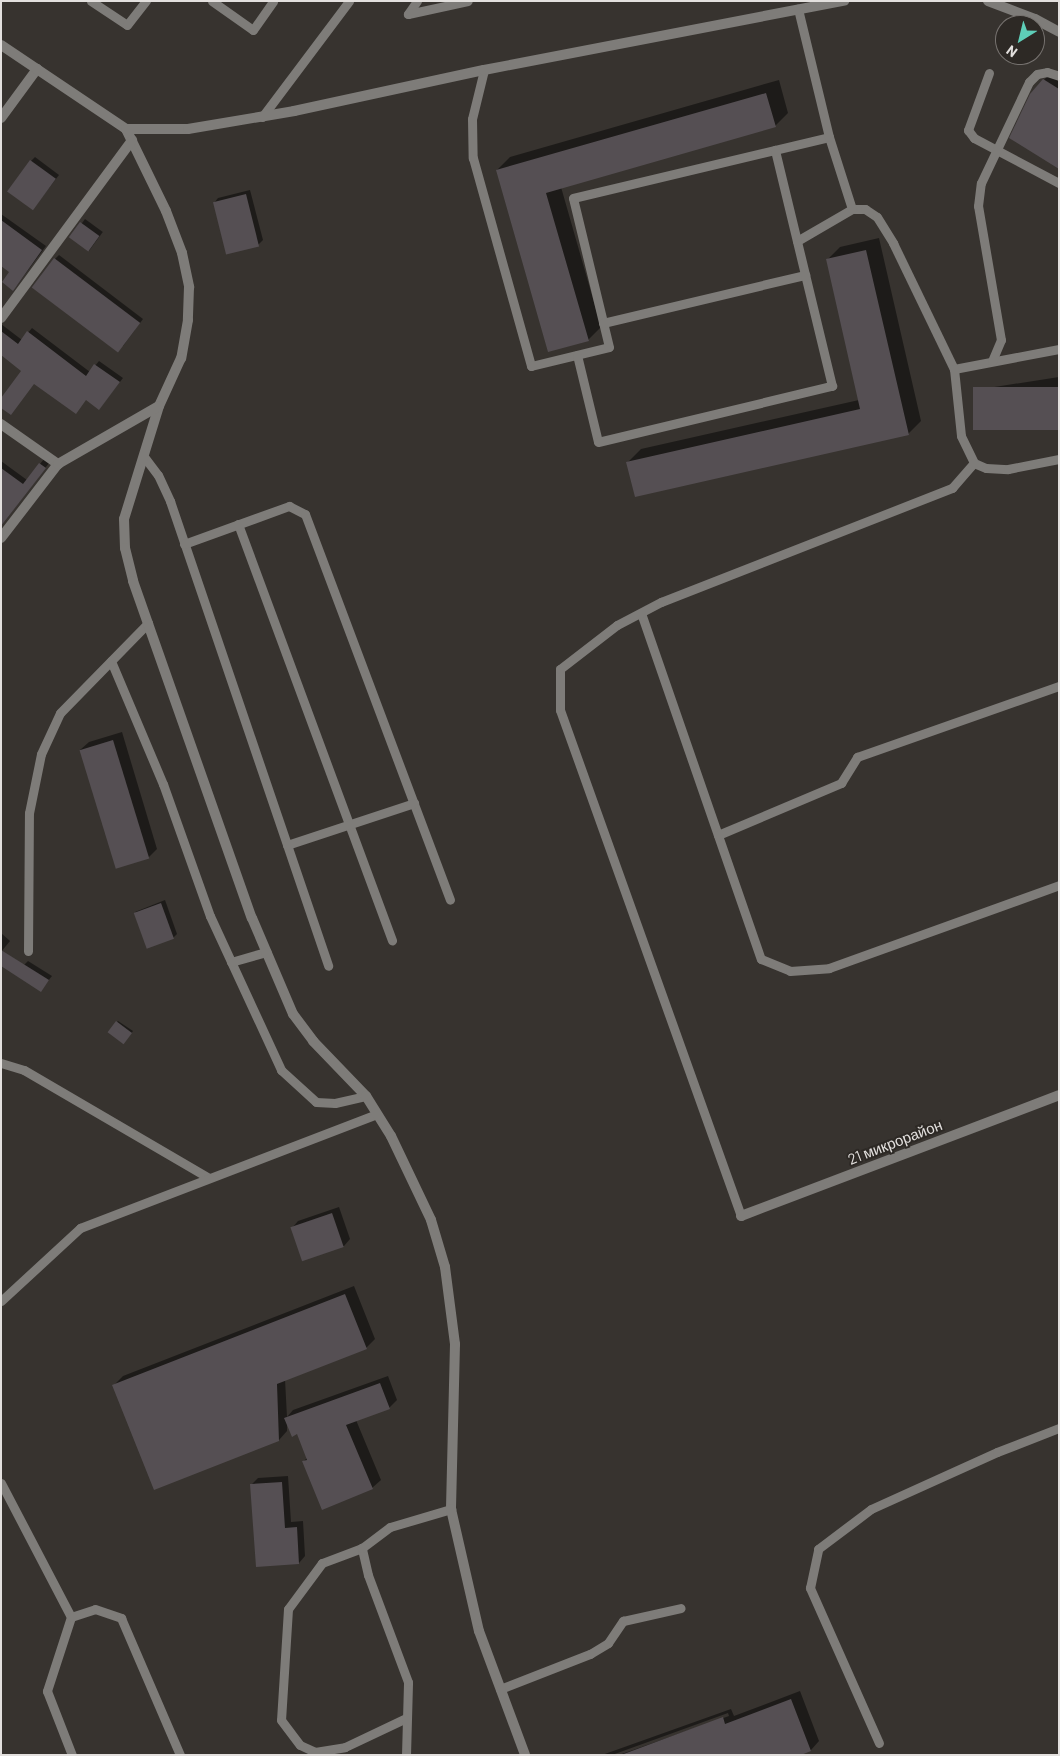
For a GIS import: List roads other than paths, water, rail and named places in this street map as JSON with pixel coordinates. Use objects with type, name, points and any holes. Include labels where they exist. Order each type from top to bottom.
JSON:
[{"type":"street","points":[[126,129],[188,129],[262,117],[484,70],[844,1]]},
{"type":"street","points":[[988,1],[1035,19],[1059,32]]},
{"type":"street","points":[[2,47],[38,69],[126,129],[166,211],[182,253],[189,287],[188,320],[181,358],[159,406],[145,458],[124,519],[125,548],[148,622],[266,952],[293,1014],[312,1041],[366,1096],[431,1220],[445,1267],[455,1344],[451,1509],[480,1631],[525,1755]]},
{"type":"street","points":[[1,118],[38,69]]},
{"type":"street","points":[[1,318],[132,140]]},
{"type":"street","points":[[1,538],[58,464],[159,406]]},
{"type":"street","points":[[1,424],[58,464]]},
{"type":"street","name":"21 микрорайон","points":[[741,1216],[1059,1095]]},
{"type":"lane","points":[[91,1],[127,25],[146,1]]},
{"type":"lane","points":[[212,1],[253,30],[273,1]]},
{"type":"lane","points":[[262,117],[349,1]]},
{"type":"lane","points":[[417,1],[408,14],[468,1]]},
{"type":"lane","points":[[798,9],[829,137],[852,209]]},
{"type":"lane","points":[[484,70],[472,120],[473,158],[531,366],[609,347],[573,198],[829,137]]},
{"type":"lane","points":[[992,361],[1002,340],[978,206],[981,183],[1029,82],[1037,74],[1047,72],[1059,76]]},
{"type":"lane","points":[[989,73],[968,130],[974,138],[1059,183]]},
{"type":"lane","points":[[577,355],[598,442],[832,386],[775,150]]},
{"type":"lane","points":[[797,241],[852,209],[865,209],[877,217],[893,243],[954,369],[960,430],[974,464],[986,468],[1008,469],[1059,459]]},
{"type":"lane","points":[[603,322],[805,276]]},
{"type":"lane","points":[[954,369],[1059,349]]},
{"type":"lane","points":[[145,458],[164,487],[328,966]]},
{"type":"lane","points":[[741,1216],[560,710],[560,669],[617,625],[641,612],[952,488],[974,464]]},
{"type":"lane","points":[[184,544],[289,506],[305,514],[450,900]]},
{"type":"lane","points":[[238,524],[392,940]]},
{"type":"lane","points":[[641,612],[761,958],[790,971],[829,968],[1059,885]]},
{"type":"lane","points":[[28,951],[28,813],[41,754],[60,714],[148,622]]},
{"type":"lane","points":[[111,661],[163,784],[210,916],[281,1070],[316,1102],[335,1103],[366,1096]]},
{"type":"lane","points":[[718,835],[841,783],[857,757],[1059,686]]},
{"type":"lane","points":[[287,845],[414,803]]},
{"type":"lane","points":[[231,962],[266,952]]},
{"type":"lane","points":[[1,1063],[24,1070],[209,1178]]},
{"type":"lane","points":[[1,1301],[80,1228],[377,1114]]},
{"type":"lane","points":[[879,1743],[810,1588],[818,1549],[871,1509],[997,1452],[1059,1428]]},
{"type":"lane","points":[[1,1483],[71,1617],[46,1691],[72,1755]]},
{"type":"lane","points":[[406,1718],[345,1746],[315,1752],[300,1745],[282,1720],[288,1609],[322,1563],[362,1548],[390,1527],[451,1509]]},
{"type":"lane","points":[[362,1548],[368,1575],[408,1682],[406,1755]]},
{"type":"lane","points":[[500,1689],[590,1654],[608,1643],[623,1621],[681,1608]]},
{"type":"lane","points":[[71,1617],[95,1609],[121,1618],[180,1755]]}]
